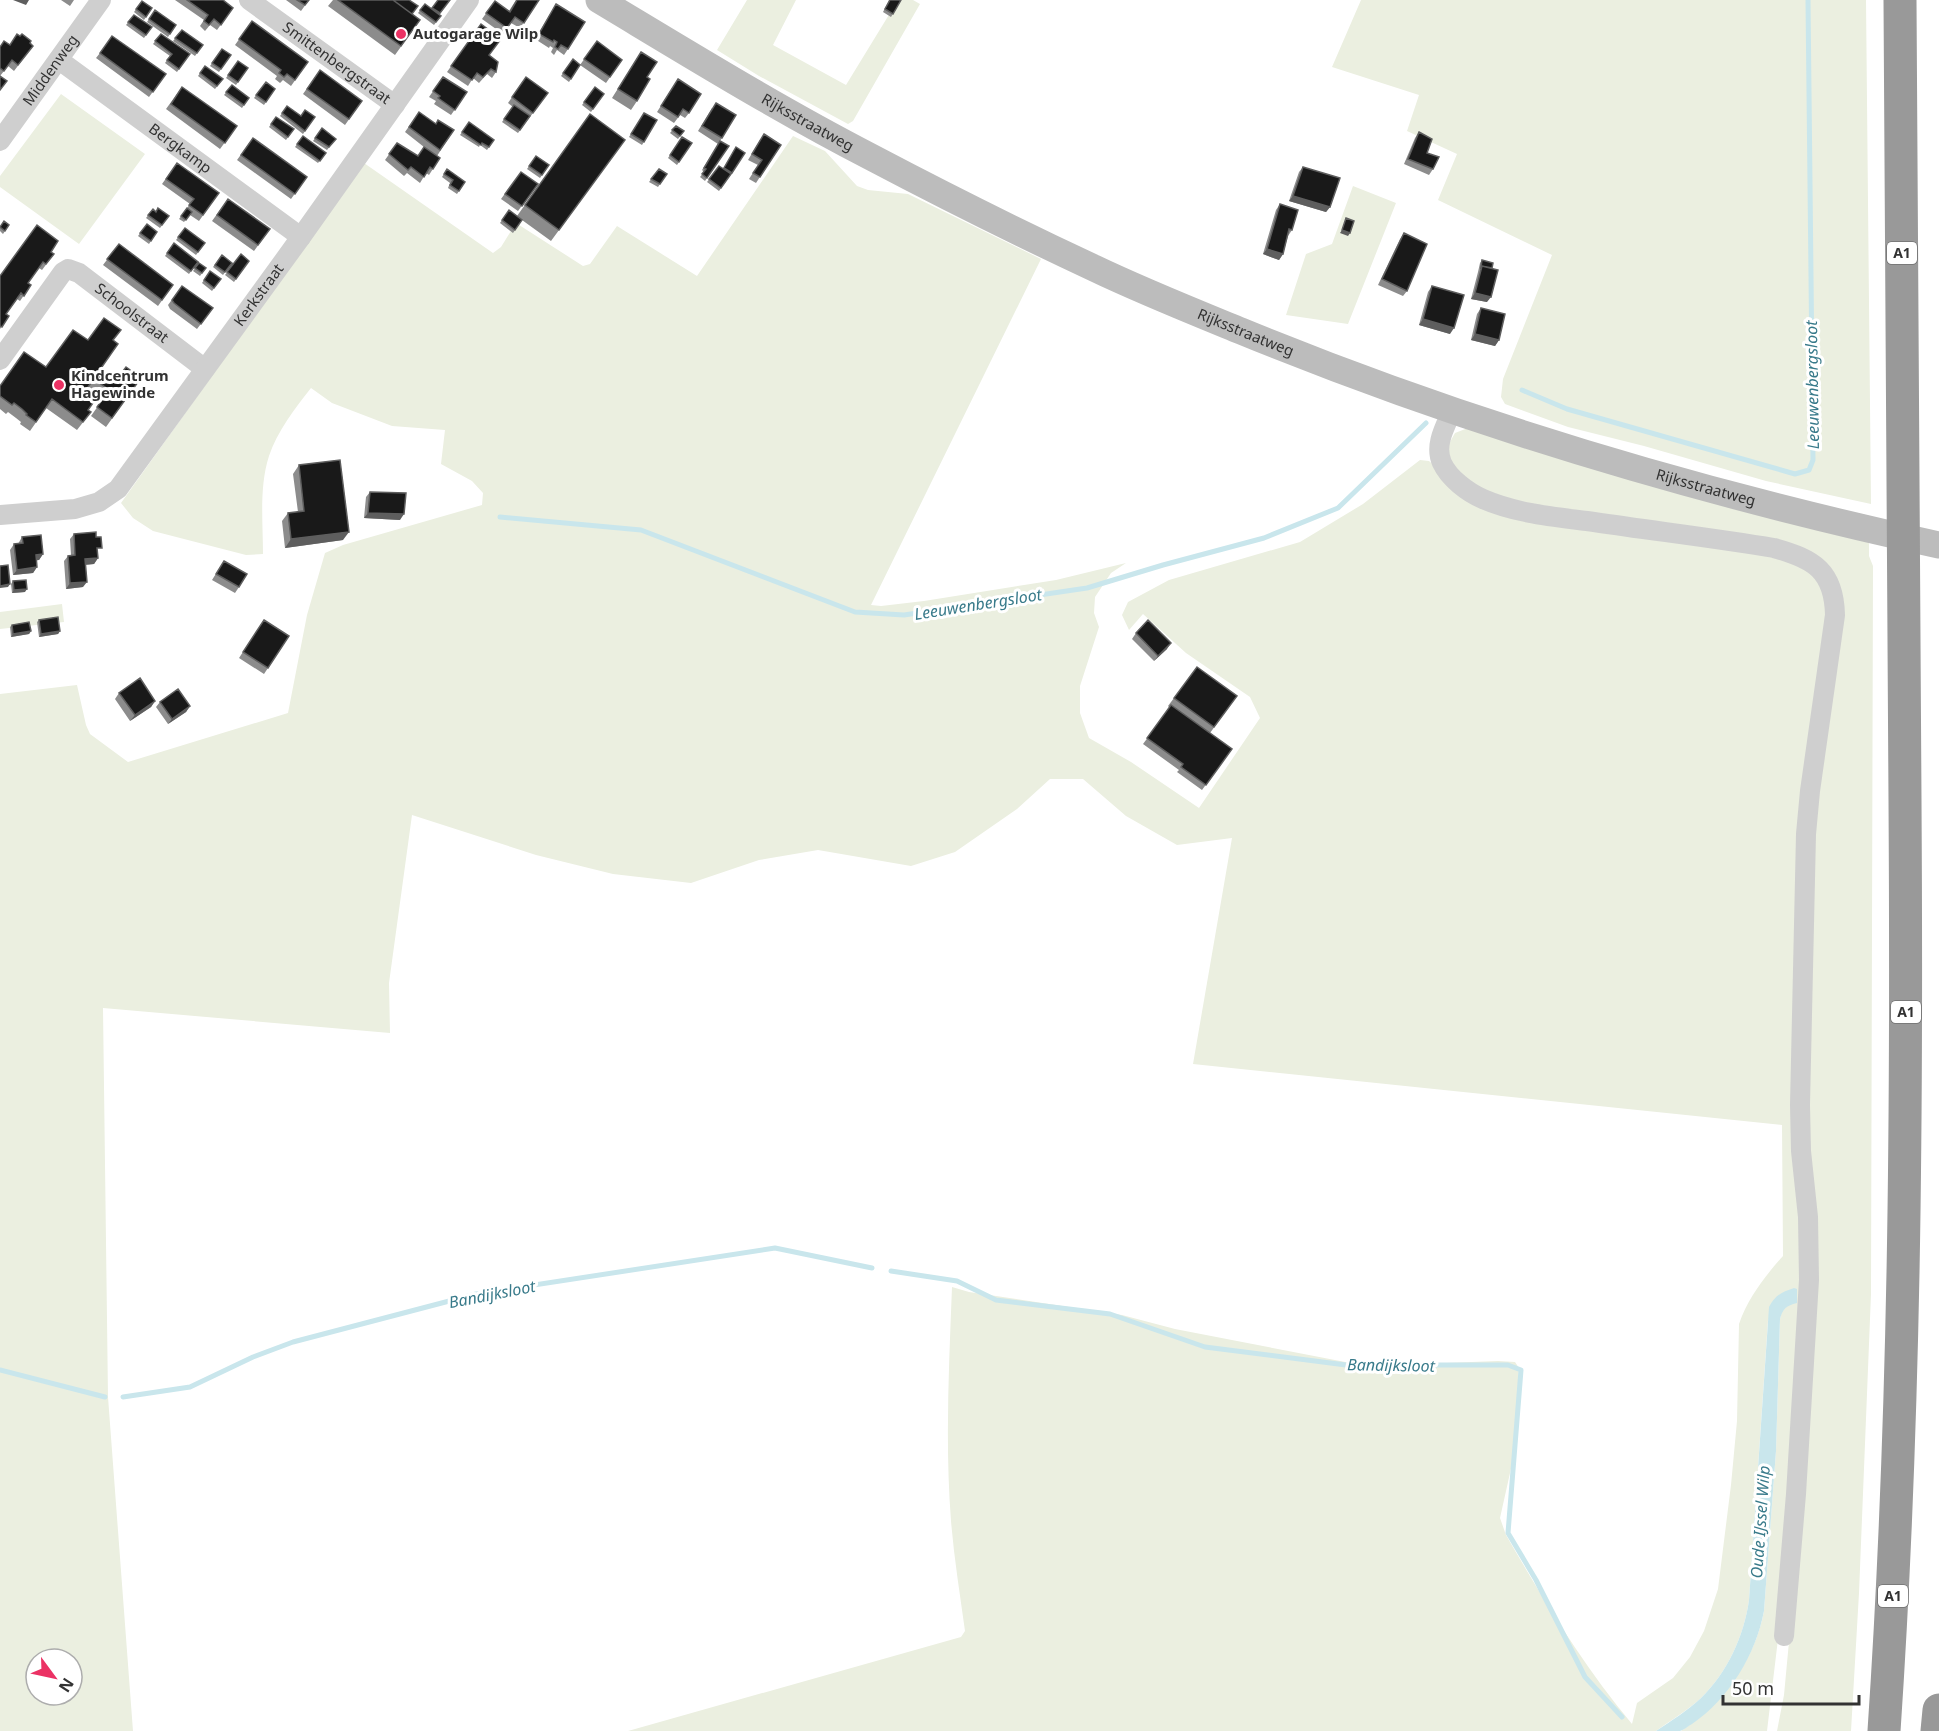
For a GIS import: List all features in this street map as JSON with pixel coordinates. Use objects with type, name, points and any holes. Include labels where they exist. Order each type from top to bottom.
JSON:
[{"type":"highway","name":"A1","points":[[1884,1731],[1898,1473],[1905,1215],[1905,563],[1900,0]]},
{"type":"highway","points":[[1937,1731],[1939,1710]]},
{"type":"main road","name":"Rijksstraatweg","points":[[599,0],[735,81],[869,156],[1096,269],[1269,342],[1452,411],[1695,486],[1939,545]]},
{"type":"street","name":"Middenweg","points":[[0,141],[101,0]]},
{"type":"street","name":"Smittenbergstraat","points":[[249,0],[394,105]]},
{"type":"street","name":"Kerkstraat","points":[[0,515],[75,509],[108,497],[126,479],[469,0]]},
{"type":"street","name":"Bergkamp","points":[[58,60],[301,237]]},
{"type":"street","name":"Schoolstraat","points":[[0,360],[59,278],[69,269],[74,270],[205,369]]},
{"type":"street","points":[[1452,411],[1440,441],[1440,455],[1443,464],[1455,480],[1481,498],[1502,506],[1549,516],[1774,548],[1810,560],[1820,568],[1832,589],[1834,615],[1810,791],[1806,844],[1800,1105],[1801,1151],[1808,1217],[1809,1280],[1796,1494],[1784,1636]]},
{"type":"shaded area","points":[[747,0],[796,0],[773,45],[846,85],[898,0],[913,0],[920,4],[853,121],[848,124],[759,76],[717,50]]},
{"type":"shaded area","points":[[1361,0],[1866,0],[1871,504],[1766,481],[1568,427],[1505,404],[1501,397],[1503,379],[1552,255],[1438,200],[1457,154],[1407,131],[1419,95],[1332,67]]},
{"type":"shaded area","points":[[61,94],[145,154],[79,244],[0,187],[0,176]]},
{"type":"shaded area","points":[[793,136],[825,151],[857,186],[868,190],[908,194],[1041,259],[871,605],[924,601],[1056,580],[1126,563],[1111,573],[1095,597],[1094,613],[1099,627],[1080,686],[1080,713],[1089,738],[1131,762],[1199,808],[1260,718],[1250,697],[1186,653],[1143,614],[1129,630],[1122,615],[1128,602],[1169,580],[1300,542],[1363,504],[1420,460],[1429,461],[1470,497],[1740,546],[1812,569],[1829,607],[1817,697],[1803,1250],[1778,1639],[1767,1731],[1681,1731],[1710,1708],[1735,1679],[1760,1629],[1764,1611],[1776,1451],[1780,1319],[1782,1311],[1797,1289],[1768,1320],[1749,1600],[1743,1627],[1733,1653],[1710,1688],[1690,1707],[1656,1731],[628,1731],[961,1637],[965,1631],[952,1535],[948,1462],[952,1287],[969,1292],[1122,1315],[1175,1329],[1366,1366],[1515,1362],[1519,1368],[1514,1455],[1500,1518],[1506,1535],[1565,1632],[1597,1679],[1632,1724],[1637,1703],[1673,1678],[1690,1657],[1704,1631],[1718,1589],[1731,1485],[1737,1421],[1739,1324],[1758,1288],[1783,1256],[1782,1125],[1193,1064],[1232,838],[1177,845],[1126,816],[1083,779],[1050,779],[1017,809],[955,852],[911,866],[818,850],[759,860],[691,883],[613,874],[536,855],[412,815],[389,983],[390,1033],[103,1008],[108,1397],[133,1731],[0,1731],[0,694],[77,685],[90,734],[128,762],[288,713],[307,615],[325,553],[343,545],[482,505],[483,493],[472,481],[441,464],[445,430],[392,426],[332,403],[311,388],[282,429],[269,456],[263,492],[263,554],[246,555],[153,531],[133,518],[121,503],[364,163],[493,253],[501,247],[516,223],[583,266],[590,264],[617,226],[697,276]]},
{"type":"shaded area","points":[[1353,186],[1396,203],[1348,324],[1286,315],[1306,254],[1332,244]]},
{"type":"shaded area","points":[[1473,426],[1869,538],[1869,556],[1873,566],[1871,1294],[1851,1731],[1777,1731],[1784,1695],[1794,1588],[1809,1177],[1811,839],[1833,656],[1826,567],[1620,521],[1492,497],[1454,469],[1446,449],[1455,433]]},
{"type":"shaded area","points":[[62,604],[64,622],[0,629],[0,612]]},
{"type":"water","name":"Oude IJssel Wilp","points":[[1794,1288],[1797,1289],[1797,1303],[1786,1308],[1780,1319],[1776,1451],[1764,1611],[1760,1627],[1755,1643],[1739,1674],[1718,1702],[1680,1731],[1656,1731],[1690,1707],[1710,1688],[1733,1653],[1743,1627],[1749,1600],[1769,1307],[1779,1295]]},
{"type":"building","points":[[187,0],[223,0],[233,8],[221,25],[214,19],[209,25],[204,21],[208,15]]},
{"type":"building","points":[[297,0],[309,0],[305,5]]},
{"type":"building","points":[[338,0],[393,0],[420,20],[401,46]]},
{"type":"building","points":[[393,0],[409,0],[418,6],[412,14]]},
{"type":"building","points":[[438,0],[450,0],[440,13],[432,8]]},
{"type":"building","points":[[517,0],[539,0],[524,23],[515,17],[507,28],[486,13],[495,1],[510,12]]},
{"type":"building","points":[[890,0],[901,0],[893,14],[885,9]]},
{"type":"building","points":[[142,1],[152,8],[146,17],[136,9]]},
{"type":"building","points":[[425,4],[441,16],[436,22],[420,10]]},
{"type":"building","points":[[556,4],[585,22],[568,49],[561,45],[558,49],[555,47],[557,42],[539,34]]},
{"type":"building","points":[[155,10],[176,25],[170,34],[149,19]]},
{"type":"building","points":[[134,15],[152,27],[146,35],[128,22]]},
{"type":"building","points":[[252,21],[308,62],[295,80],[287,74],[284,77],[279,73],[281,70],[239,39]]},
{"type":"building","points":[[481,24],[501,39],[489,55],[498,62],[496,72],[491,69],[483,77],[477,73],[472,80],[451,66]]},
{"type":"building","points":[[182,30],[203,45],[197,53],[175,38]]},
{"type":"building","points":[[17,34],[20,36],[22,34],[31,41],[33,46],[18,65],[12,60],[4,71],[0,68],[0,47],[4,41],[10,45]]},
{"type":"building","points":[[161,34],[190,54],[179,69],[167,60],[172,54],[155,41]]},
{"type":"building","points":[[112,36],[166,74],[153,92],[100,53]]},
{"type":"building","points":[[597,41],[622,60],[610,77],[584,59]]},
{"type":"building","points":[[222,49],[231,55],[221,69],[212,63]]},
{"type":"building","points":[[641,52],[657,62],[647,77],[650,79],[637,101],[618,89]]},
{"type":"building","points":[[573,59],[580,65],[571,79],[563,73]]},
{"type":"building","points":[[238,61],[248,68],[238,82],[228,75]]},
{"type":"building","points":[[205,66],[223,79],[217,86],[200,73]]},
{"type":"building","points":[[320,70],[362,101],[349,119],[307,89]]},
{"type":"building","points":[[0,76],[7,81],[0,90]]},
{"type":"building","points":[[443,77],[467,92],[455,110],[438,98],[440,96],[433,91]]},
{"type":"building","points":[[526,77],[548,93],[533,113],[512,97]]},
{"type":"building","points":[[678,79],[701,94],[689,113],[683,109],[678,117],[661,106]]},
{"type":"building","points":[[266,82],[275,89],[266,102],[256,95]]},
{"type":"building","points":[[232,85],[249,98],[244,105],[226,92]]},
{"type":"building","points":[[182,87],[237,126],[225,143],[171,104]]},
{"type":"building","points":[[595,87],[604,94],[593,109],[584,102]]},
{"type":"building","points":[[716,103],[736,115],[722,138],[702,126]]},
{"type":"building","points":[[514,105],[530,116],[520,130],[504,119]]},
{"type":"building","points":[[287,106],[301,116],[305,110],[315,117],[305,131],[282,113]]},
{"type":"building","points":[[419,112],[436,124],[438,120],[454,130],[440,150],[409,127]]},
{"type":"building","points":[[644,113],[657,120],[644,142],[631,134]]},
{"type":"building","points":[[590,114],[625,140],[559,230],[525,205]]},
{"type":"building","points":[[276,117],[294,129],[288,137],[271,124]]},
{"type":"building","points":[[469,122],[494,140],[489,147],[482,143],[481,145],[462,132]]},
{"type":"building","points":[[676,126],[684,131],[680,136],[672,130]]},
{"type":"building","points":[[322,128],[336,139],[329,147],[315,138]]},
{"type":"building","points":[[1419,132],[1432,139],[1427,153],[1439,157],[1433,169],[1408,159]]},
{"type":"building","points":[[764,134],[781,145],[760,177],[753,173],[762,160],[752,154]]},
{"type":"building","points":[[303,136],[326,153],[320,161],[297,144]]},
{"type":"building","points":[[682,137],[692,143],[679,162],[670,155]]},
{"type":"building","points":[[253,138],[307,177],[295,194],[241,155]]},
{"type":"building","points":[[720,141],[729,146],[707,178],[702,174],[706,169],[704,168]]},
{"type":"building","points":[[397,143],[418,156],[424,147],[440,158],[433,169],[430,167],[424,177],[411,167],[408,170],[389,154]]},
{"type":"building","points":[[736,147],[745,153],[732,173],[724,168]]},
{"type":"building","points":[[536,156],[549,165],[542,175],[529,166]]},
{"type":"building","points":[[177,163],[219,193],[203,215],[189,205],[194,199],[166,179]]},
{"type":"building","points":[[719,166],[731,174],[721,188],[709,179]]},
{"type":"building","points":[[1303,167],[1340,178],[1330,207],[1293,196]]},
{"type":"building","points":[[447,169],[465,182],[459,191],[450,185],[453,180],[444,174]]},
{"type":"building","points":[[659,169],[667,174],[660,184],[651,179]]},
{"type":"building","points":[[521,172],[538,184],[522,206],[505,194]]},
{"type":"building","points":[[228,199],[270,229],[258,245],[217,215]]},
{"type":"building","points":[[1280,204],[1298,210],[1292,230],[1289,229],[1283,254],[1267,249]]},
{"type":"building","points":[[158,208],[169,216],[162,225],[148,215],[153,209],[156,212]]},
{"type":"building","points":[[187,208],[192,212],[186,220],[181,216]]},
{"type":"building","points":[[509,210],[522,220],[515,230],[502,220]]},
{"type":"building","points":[[1346,218],[1354,221],[1350,233],[1342,230]]},
{"type":"building","points":[[4,221],[9,225],[5,231],[0,227]]},
{"type":"building","points":[[147,224],[157,232],[151,241],[140,233]]},
{"type":"building","points":[[37,225],[58,241],[51,252],[54,254],[46,264],[43,262],[28,283],[31,285],[24,296],[21,293],[6,314],[9,316],[2,327],[0,326],[0,276]]},
{"type":"building","points":[[185,228],[205,243],[198,252],[178,237]]},
{"type":"building","points":[[1404,233],[1427,244],[1407,291],[1382,279]]},
{"type":"building","points":[[174,243],[198,262],[191,271],[167,253]]},
{"type":"building","points":[[119,244],[173,285],[162,300],[107,259]]},
{"type":"building","points":[[241,254],[249,261],[236,279],[227,272]]},
{"type":"building","points":[[222,255],[232,263],[225,272],[215,265]]},
{"type":"building","points":[[1482,260],[1493,263],[1492,268],[1481,267]]},
{"type":"building","points":[[199,263],[206,268],[202,273],[195,268]]},
{"type":"building","points":[[1482,266],[1498,270],[1491,297],[1475,293]]},
{"type":"building","points":[[210,271],[221,279],[214,288],[204,280]]},
{"type":"building","points":[[182,286],[213,308],[201,324],[172,300]]},
{"type":"building","points":[[1432,286],[1464,295],[1454,328],[1423,319]]},
{"type":"building","points":[[1481,308],[1505,314],[1499,340],[1475,334]]},
{"type":"building","points":[[104,318],[121,330],[113,340],[118,344],[99,371],[115,382],[126,367],[141,378],[112,418],[97,407],[109,390],[94,379],[82,395],[93,403],[88,410],[91,412],[83,422],[52,399],[36,422],[14,403],[12,405],[0,396],[0,386],[24,352],[46,367],[73,330],[88,340]]},
{"type":"building","points":[[340,460],[349,532],[291,539],[288,513],[304,511],[299,465]]},
{"type":"building","points":[[370,492],[406,493],[404,514],[368,513]]},
{"type":"building","points":[[96,532],[96,537],[101,537],[102,548],[97,548],[98,558],[85,559],[87,582],[70,583],[68,556],[75,555],[74,534]]},
{"type":"building","points":[[41,535],[43,554],[36,555],[37,567],[17,570],[14,544],[23,543],[22,537]]},
{"type":"building","points":[[224,561],[247,574],[239,587],[216,574]]},
{"type":"building","points":[[8,565],[10,584],[0,586],[0,566]]},
{"type":"building","points":[[26,580],[27,589],[14,590],[13,581]]},
{"type":"building","points":[[58,617],[60,631],[41,634],[39,620]]},
{"type":"building","points":[[264,620],[289,636],[268,668],[243,652]]},
{"type":"building","points":[[1148,620],[1171,643],[1158,656],[1136,633]]},
{"type":"building","points":[[29,622],[31,631],[13,634],[12,625]]},
{"type":"building","points":[[1197,667],[1237,696],[1214,727],[1174,698]]},
{"type":"building","points":[[140,678],[155,701],[135,715],[119,693]]},
{"type":"building","points":[[178,689],[190,706],[172,719],[160,702]]},
{"type":"building","points":[[1171,705],[1232,749],[1206,785],[1181,767],[1183,764],[1147,738]]},
{"type":"waterway","name":"Leeuwenbergsloot","points":[[1522,390],[1567,409],[1795,474],[1809,470],[1813,460],[1808,0]]},
{"type":"waterway","name":"Leeuwenbergsloot","points":[[500,517],[641,530],[855,612],[904,615],[1087,588],[1264,538],[1338,508],[1426,423]]},
{"type":"waterway","name":"Bandijksloot","points":[[123,1397],[190,1387],[253,1357],[293,1342],[476,1294],[775,1248],[872,1268]]},
{"type":"waterway","name":"Bandijksloot","points":[[891,1271],[957,1281],[996,1300],[1110,1314],[1205,1347],[1346,1365],[1508,1365],[1521,1370],[1508,1533],[1536,1580],[1585,1677],[1622,1717]]},
{"type":"waterway","name":"Bandijksloot","points":[[0,1370],[105,1397]]},
{"type":"place","name":"Autogarage Wilp","points":[[401,34]]},
{"type":"place","name":"Kindcentrum Hagewinde","points":[[59,385]]}]
